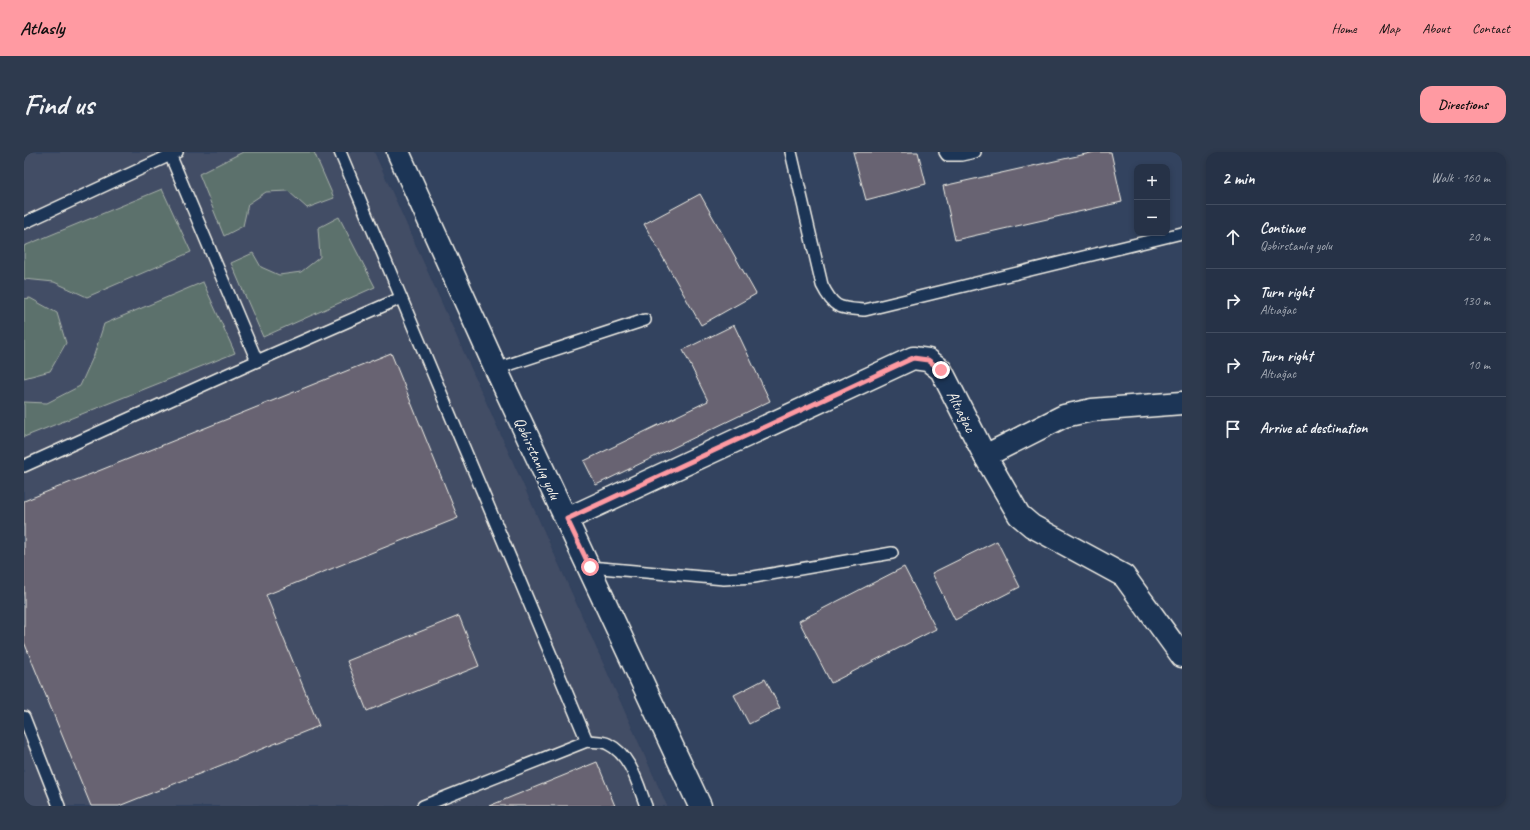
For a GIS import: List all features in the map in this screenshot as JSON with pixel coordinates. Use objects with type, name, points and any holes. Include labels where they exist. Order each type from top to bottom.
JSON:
[{"type":"street","name":"Qəbirstanlıq yolu","points":[[398,152],[496,369],[590,567],[700,806]]},
{"type":"street","name":"Altıağac","points":[[567,519],[913,358],[928,360],[941,370],[985,456],[1019,515],[1032,526],[1124,576],[1182,656]]},
{"type":"street","points":[[985,456],[1064,416],[1092,410],[1182,403]]},
{"type":"lane","points":[[340,152],[587,741]]},
{"type":"lane","points":[[791,152],[822,285],[829,298],[841,309],[865,310],[1182,233]]},
{"type":"lane","points":[[945,152],[947,154],[961,155],[975,152]]},
{"type":"lane","points":[[24,223],[172,153],[257,361]]},
{"type":"lane","points":[[24,466],[401,298]]},
{"type":"lane","points":[[496,369],[645,320]]},
{"type":"lane","points":[[590,567],[724,579],[754,577],[892,553]]},
{"type":"lane","points":[[24,716],[60,806]]},
{"type":"lane","points":[[423,806],[587,741],[608,743],[623,755],[634,776],[646,806]]},
{"type":"shaded area","points":[[24,152],[374,152],[667,806],[24,806]]},
{"type":"green space","points":[[243,152],[314,152],[334,198],[307,208],[288,191],[266,192],[248,204],[243,226],[224,236],[199,174]]},
{"type":"green space","points":[[162,189],[191,252],[87,297],[54,282],[24,279],[24,246]]},
{"type":"green space","points":[[339,217],[375,287],[263,337],[231,263],[253,253],[261,267],[279,275],[301,272],[320,257],[318,228]]},
{"type":"green space","points":[[203,282],[235,353],[24,437],[24,402],[47,403],[80,386],[94,355],[104,324]]},
{"type":"green space","points":[[30,298],[57,313],[66,343],[50,371],[24,378],[24,299]]},
{"type":"building","points":[[853,152],[918,152],[926,184],[866,200]]},
{"type":"building","points":[[1095,152],[1111,152],[1122,202],[955,240],[943,186]]},
{"type":"building","points":[[700,194],[756,294],[701,325],[644,224]]},
{"type":"building","points":[[734,325],[770,401],[596,485],[584,461],[708,401],[683,350]]},
{"type":"building","points":[[391,353],[458,518],[266,595],[319,726],[119,806],[91,806],[24,642],[24,501]]},
{"type":"building","points":[[997,541],[1020,587],[955,620],[932,573]]},
{"type":"building","points":[[904,567],[936,629],[831,683],[799,621]]},
{"type":"building","points":[[459,616],[479,666],[367,711],[347,661]]},
{"type":"building","points":[[765,679],[780,708],[749,724],[734,695]]},
{"type":"building","points":[[597,762],[615,806],[489,806]]},
{"type":"route","points":[[590,567],[567,519],[913,358],[928,360],[941,370]]}]
